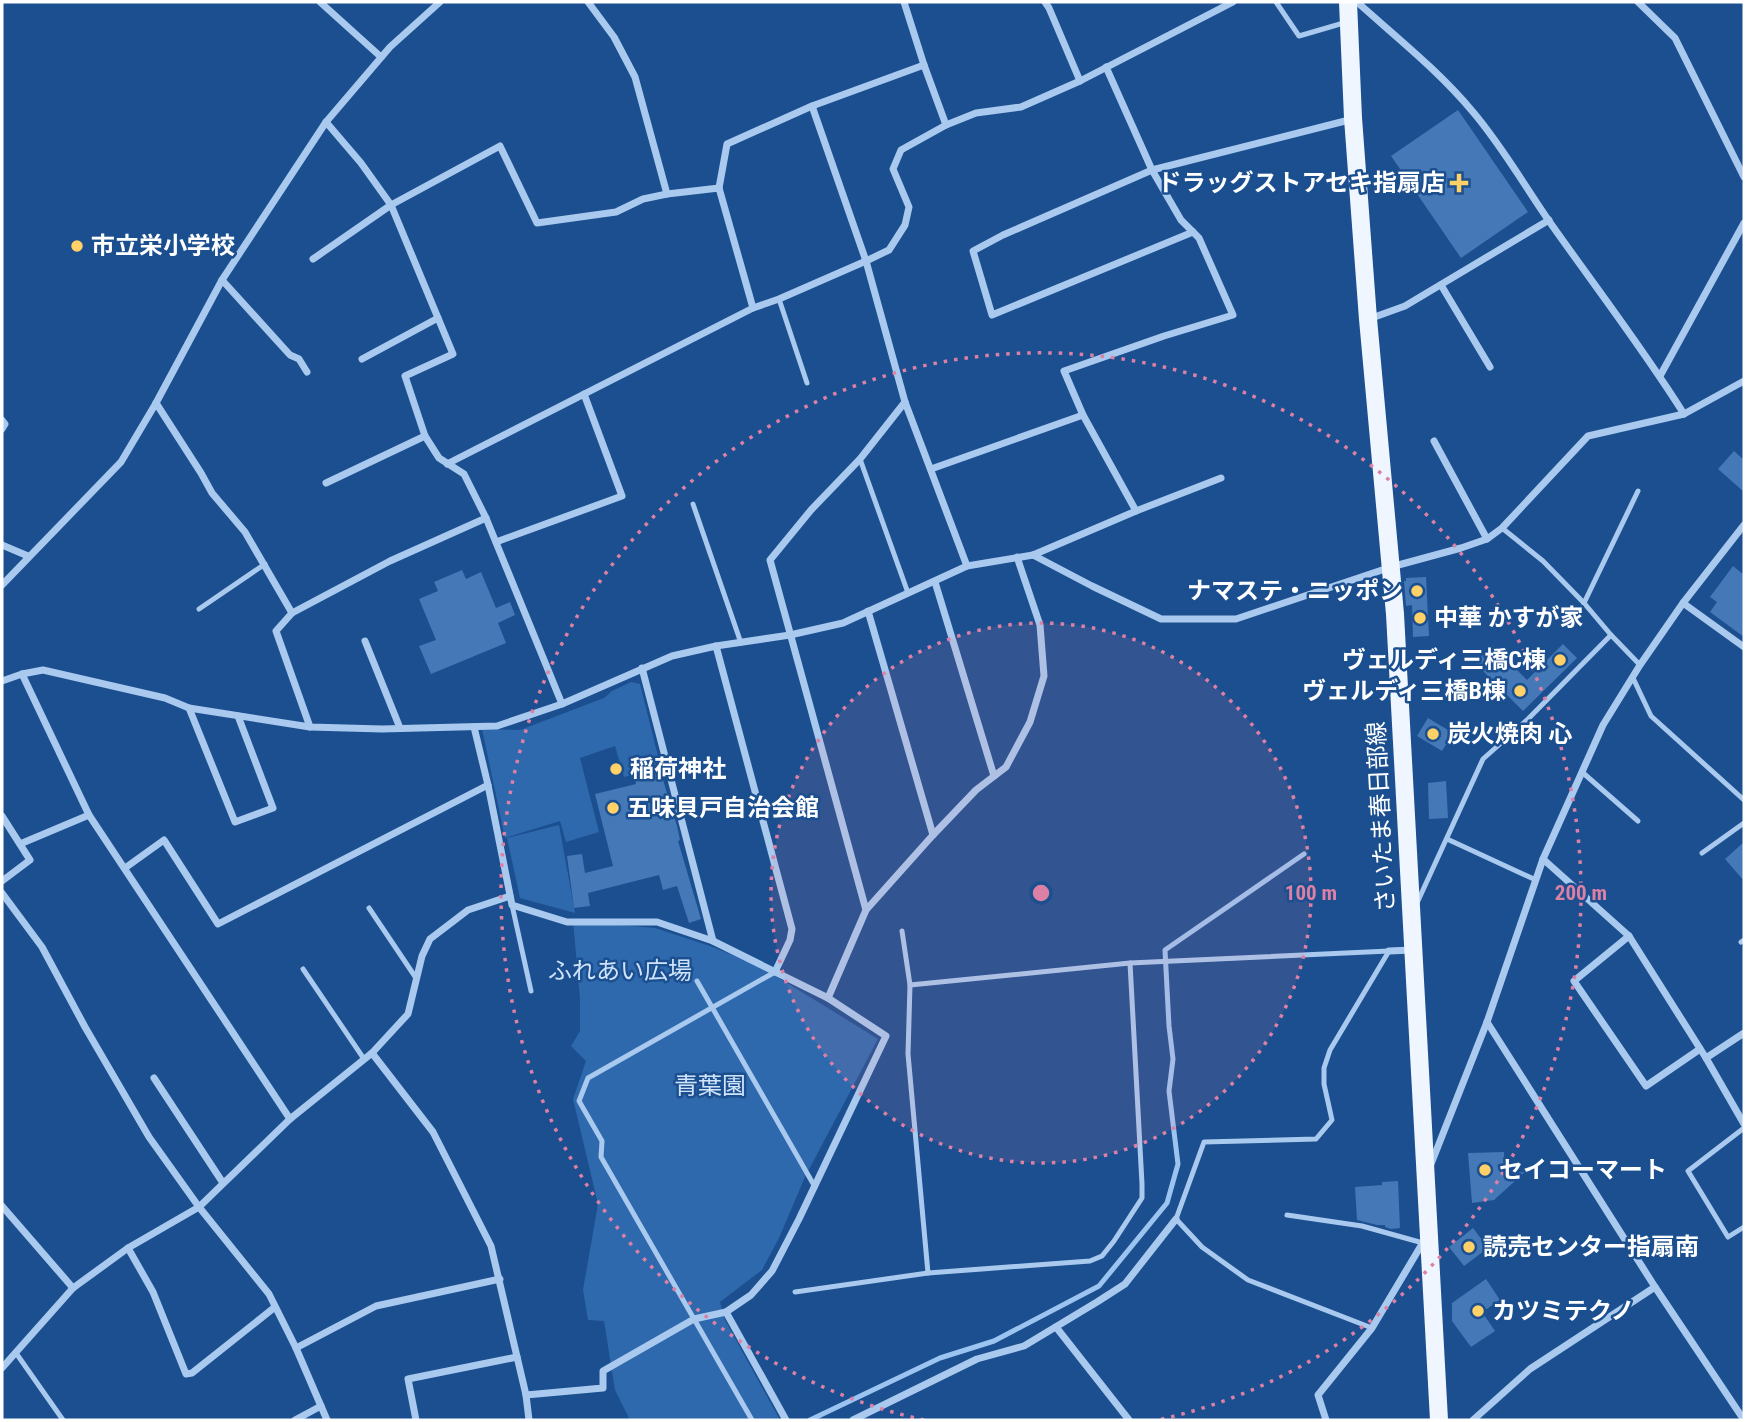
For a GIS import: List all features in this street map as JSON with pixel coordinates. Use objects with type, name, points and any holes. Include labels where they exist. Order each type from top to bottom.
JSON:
[{"type":"main road","name":"さいたま春日部線","points":[[1348,2],[1353,118],[1368,319],[1391,567],[1427,1174],[1426,1238],[1439,1420]]},
{"type":"street","points":[[320,2],[381,58]]},
{"type":"street","points":[[2,585],[121,462],[222,280],[326,122],[390,47],[440,2]]},
{"type":"street","points":[[588,2],[614,37],[635,77],[667,194]]},
{"type":"street","points":[[904,2],[946,125]]},
{"type":"street","points":[[1045,2],[1080,81]]},
{"type":"street","points":[[447,464],[753,308],[889,250],[905,225],[909,207],[893,169],[901,150],[946,125],[976,113],[1021,107],[1080,81],[1233,2]]},
{"type":"street","points":[[1357,2],[1473,112],[1684,414]]},
{"type":"street","points":[[1638,2],[1675,38],[1744,177]]},
{"type":"street","points":[[753,308],[719,188],[727,144],[812,106],[924,65]]},
{"type":"street","points":[[1106,67],[1152,170],[1181,220],[1199,238],[1233,315],[1063,371],[1083,415],[1136,511]]},
{"type":"street","points":[[812,106],[866,261],[905,402],[967,566]]},
{"type":"street","points":[[1193,232],[992,315],[973,251],[1003,235],[1152,170],[1353,118]]},
{"type":"street","points":[[326,122],[361,163],[391,205],[453,354],[405,376],[425,436],[439,458],[464,474],[486,519],[562,704]]},
{"type":"street","points":[[313,259],[391,205],[500,146],[537,223],[616,212],[643,199],[719,188]]},
{"type":"street","points":[[1368,319],[1405,306],[1549,220]]},
{"type":"street","points":[[1660,376],[1744,223]]},
{"type":"street","points":[[222,280],[290,355],[299,359],[307,372]]},
{"type":"street","points":[[1441,285],[1490,367]]},
{"type":"street","points":[[362,359],[438,318]]},
{"type":"street","points":[[1033,555],[1161,619],[1236,619],[1391,567],[1487,539],[1502,527],[1588,436],[1684,414],[1744,381]]},
{"type":"street","points":[[496,542],[621,496],[584,394]]},
{"type":"street","points":[[866,910],[770,560],[811,510],[860,459],[905,402]]},
{"type":"street","points":[[156,403],[212,494],[246,532],[292,613]]},
{"type":"street","points":[[931,469],[1083,415]]},
{"type":"street","points":[[2,420],[5,424],[2,429]]},
{"type":"street","points":[[326,482],[425,436]]},
{"type":"street","points":[[1434,441],[1487,539]]},
{"type":"street","points":[[2,681],[43,670],[164,698],[189,708],[310,727],[497,726],[562,704],[672,656],[843,623],[967,566],[1033,555],[1221,478]]},
{"type":"street","points":[[310,727],[276,631],[292,613],[390,561],[486,519]]},
{"type":"street","points":[[1427,1174],[1487,1022],[1543,859],[1603,725],[1683,603],[1744,525]]},
{"type":"street","points":[[2,545],[28,556]]},
{"type":"street","points":[[828,998],[866,910],[976,790],[1006,767],[1030,722],[1044,676],[1040,625],[1017,557]]},
{"type":"street","points":[[935,582],[994,776]]},
{"type":"street","points":[[1683,603],[1744,647]]},
{"type":"street","points":[[868,611],[933,835]]},
{"type":"street","points":[[365,642],[400,728]]},
{"type":"street","points":[[716,646],[792,929],[790,940],[775,972]]},
{"type":"street","points":[[642,668],[713,941]]},
{"type":"street","points":[[22,674],[89,815],[290,1119]]},
{"type":"street","points":[[189,708],[235,822],[273,807],[238,716]]},
{"type":"street","points":[[474,727],[512,905],[566,922],[657,922],[713,941],[828,998],[886,1036],[772,1272],[751,1295],[726,1312],[694,1319],[603,1371],[603,1388],[526,1395]]},
{"type":"street","points":[[125,868],[164,840],[218,925],[488,785]]},
{"type":"street","points":[[20,844],[89,815]]},
{"type":"street","points":[[2,816],[30,860],[2,881]]},
{"type":"street","points":[[1543,859],[1629,936],[1706,1058],[1744,1126]]},
{"type":"street","points":[[2,893],[42,947],[149,1137],[199,1207],[269,1294],[327,1420]]},
{"type":"street","points":[[2,1368],[74,1289],[128,1248],[199,1207],[290,1119],[372,1053],[408,1014],[422,956],[429,939],[468,911],[510,896]]},
{"type":"street","points":[[1629,936],[1574,982],[1646,1086],[1700,1049]]},
{"type":"street","points":[[1389,951],[1413,950]]},
{"type":"street","points":[[1487,1022],[1655,1287],[1744,1420]]},
{"type":"street","points":[[1706,1058],[1744,1033]]},
{"type":"street","points":[[372,1053],[433,1132],[491,1246],[526,1395],[529,1420]]},
{"type":"street","points":[[154,1078],[223,1183]]},
{"type":"street","points":[[2,1206],[74,1289]]},
{"type":"street","points":[[853,1420],[977,1359],[1024,1346],[1056,1327],[1125,1284],[1176,1219]]},
{"type":"street","points":[[1326,1420],[1318,1395],[1372,1328],[1426,1238]]},
{"type":"street","points":[[128,1248],[153,1292],[186,1374],[192,1373],[275,1307]]},
{"type":"street","points":[[296,1348],[376,1306],[500,1279]]},
{"type":"street","points":[[1473,1420],[1530,1369],[1655,1287]]},
{"type":"street","points":[[726,1312],[786,1420]]},
{"type":"street","points":[[1056,1327],[1129,1420]]},
{"type":"street","points":[[416,1420],[408,1379],[517,1357]]},
{"type":"street","points":[[295,1420],[321,1406]]},
{"type":"lane","points":[[1276,2],[1298,36],[1349,21]]},
{"type":"lane","points":[[779,299],[807,383]]},
{"type":"lane","points":[[860,459],[908,593]]},
{"type":"lane","points":[[1584,603],[1638,491]]},
{"type":"lane","points":[[693,504],[741,643]]},
{"type":"lane","points":[[1502,527],[1543,561],[1640,665]]},
{"type":"lane","points":[[199,610],[265,564]]},
{"type":"lane","points":[[1411,915],[1483,759],[1528,719],[1611,635]]},
{"type":"lane","points":[[1633,678],[1651,716],[1744,800]]},
{"type":"lane","points":[[1582,772],[1638,821]]},
{"type":"lane","points":[[1702,853],[1744,823]]},
{"type":"lane","points":[[1447,839],[1536,880]]},
{"type":"lane","points":[[512,905],[531,991]]},
{"type":"lane","points":[[369,908],[416,978]]},
{"type":"lane","points":[[902,931],[910,985],[908,1054],[928,1273]]},
{"type":"lane","points":[[910,985],[1130,963],[1389,951]]},
{"type":"lane","points":[[1372,1328],[1248,1279],[1202,1247],[1176,1219],[1204,1142],[1316,1139],[1332,1120],[1324,1084],[1324,1068],[1330,1050],[1389,951]]},
{"type":"lane","points":[[795,1292],[928,1273],[1090,1261],[1102,1256],[1142,1198],[1130,963]]},
{"type":"lane","points":[[303,969],[364,1059]]},
{"type":"lane","points":[[752,1420],[601,1157],[602,1141],[579,1101],[588,1078],[775,972]]},
{"type":"lane","points":[[697,982],[814,1188]]},
{"type":"lane","points":[[1744,1126],[1688,1171],[1728,1237],[1744,1227]]},
{"type":"lane","points":[[1287,1215],[1426,1238]]},
{"type":"lane","points":[[16,1353],[63,1420]]},
{"type":"green space","points":[[631,682],[640,684],[661,768],[624,777],[615,746],[580,758],[599,832],[566,842],[560,821],[505,838],[482,729],[520,730],[604,698]]},
{"type":"green space","points":[[559,825],[575,913],[520,898],[507,838]]},
{"type":"green space","name":"青葉園","points":[[573,921],[655,928],[710,946],[758,965],[878,1039],[805,1177],[762,1270],[720,1302],[725,1320],[780,1420],[630,1420],[615,1390],[604,1321],[588,1320],[583,1290],[598,1204],[573,1099],[586,1061],[571,1046],[580,1031]]},
{"type":"building","points":[[1458,110],[1528,212],[1461,258],[1391,156]]},
{"type":"building","points":[[1734,451],[1744,460],[1744,492],[1718,469]]},
{"type":"building","points":[[1733,566],[1744,575],[1744,637],[1710,612],[1717,602],[1710,597]]},
{"type":"building","points":[[462,570],[466,579],[481,572],[496,608],[510,602],[515,615],[498,623],[506,643],[431,674],[419,646],[436,640],[419,599],[438,591],[434,582]]},
{"type":"building","points":[[1426,577],[1429,636],[1413,637],[1412,605],[1406,606],[1404,581],[1406,578]]},
{"type":"building","points":[[1563,644],[1577,658],[1523,711],[1475,663],[1492,645],[1527,680]]},
{"type":"building","points":[[1428,718],[1453,733],[1442,751],[1417,736]]},
{"type":"building","points":[[660,770],[701,919],[689,923],[677,886],[663,890],[659,875],[588,893],[590,906],[574,908],[567,856],[582,854],[585,873],[613,866],[595,794],[636,784],[634,777]]},
{"type":"building","points":[[1446,781],[1448,818],[1429,819],[1428,783]]},
{"type":"building","points":[[1744,842],[1744,881],[1725,859]]},
{"type":"building","points":[[1504,1152],[1505,1173],[1525,1172],[1494,1200],[1472,1203],[1468,1153]]},
{"type":"building","points":[[1398,1181],[1400,1228],[1391,1229],[1385,1225],[1357,1220],[1355,1187]]},
{"type":"building","points":[[1473,1228],[1488,1248],[1464,1266],[1449,1247]]},
{"type":"building","points":[[1486,1279],[1500,1300],[1482,1312],[1495,1331],[1471,1347],[1452,1321],[1452,1303]]},
{"type":"waterway","points":[[810,1420],[940,1358],[994,1341],[1099,1286],[1167,1203],[1178,1164],[1169,1091],[1173,1059],[1165,950],[1304,854]]},
{"type":"place","name":"ドラッグストアセキ指扇店","points":[[1459,183]]},
{"type":"place","name":"市立栄小学校","points":[[77,246]]},
{"type":"place","name":"ナマステ・ニッポン","points":[[1417,591]]},
{"type":"place","name":"中華 かすが家","points":[[1420,618]]},
{"type":"place","name":"ヴェルディ三橋C棟","points":[[1560,660]]},
{"type":"place","name":"ヴェルディ三橋B棟","points":[[1520,691]]},
{"type":"place","name":"炭火焼肉 心","points":[[1433,734]]},
{"type":"place","name":"稲荷神社","points":[[616,769]]},
{"type":"place","name":"五味貝戸自治会館","points":[[613,808]]},
{"type":"place","name":"セイコーマート","points":[[1485,1170]]},
{"type":"place","name":"読売センター指扇南","points":[[1469,1247]]},
{"type":"place","name":"カツミテクノ","points":[[1478,1311]]},
{"type":"park label","name":"ふれあい広場","points":[[620,971]]}]
